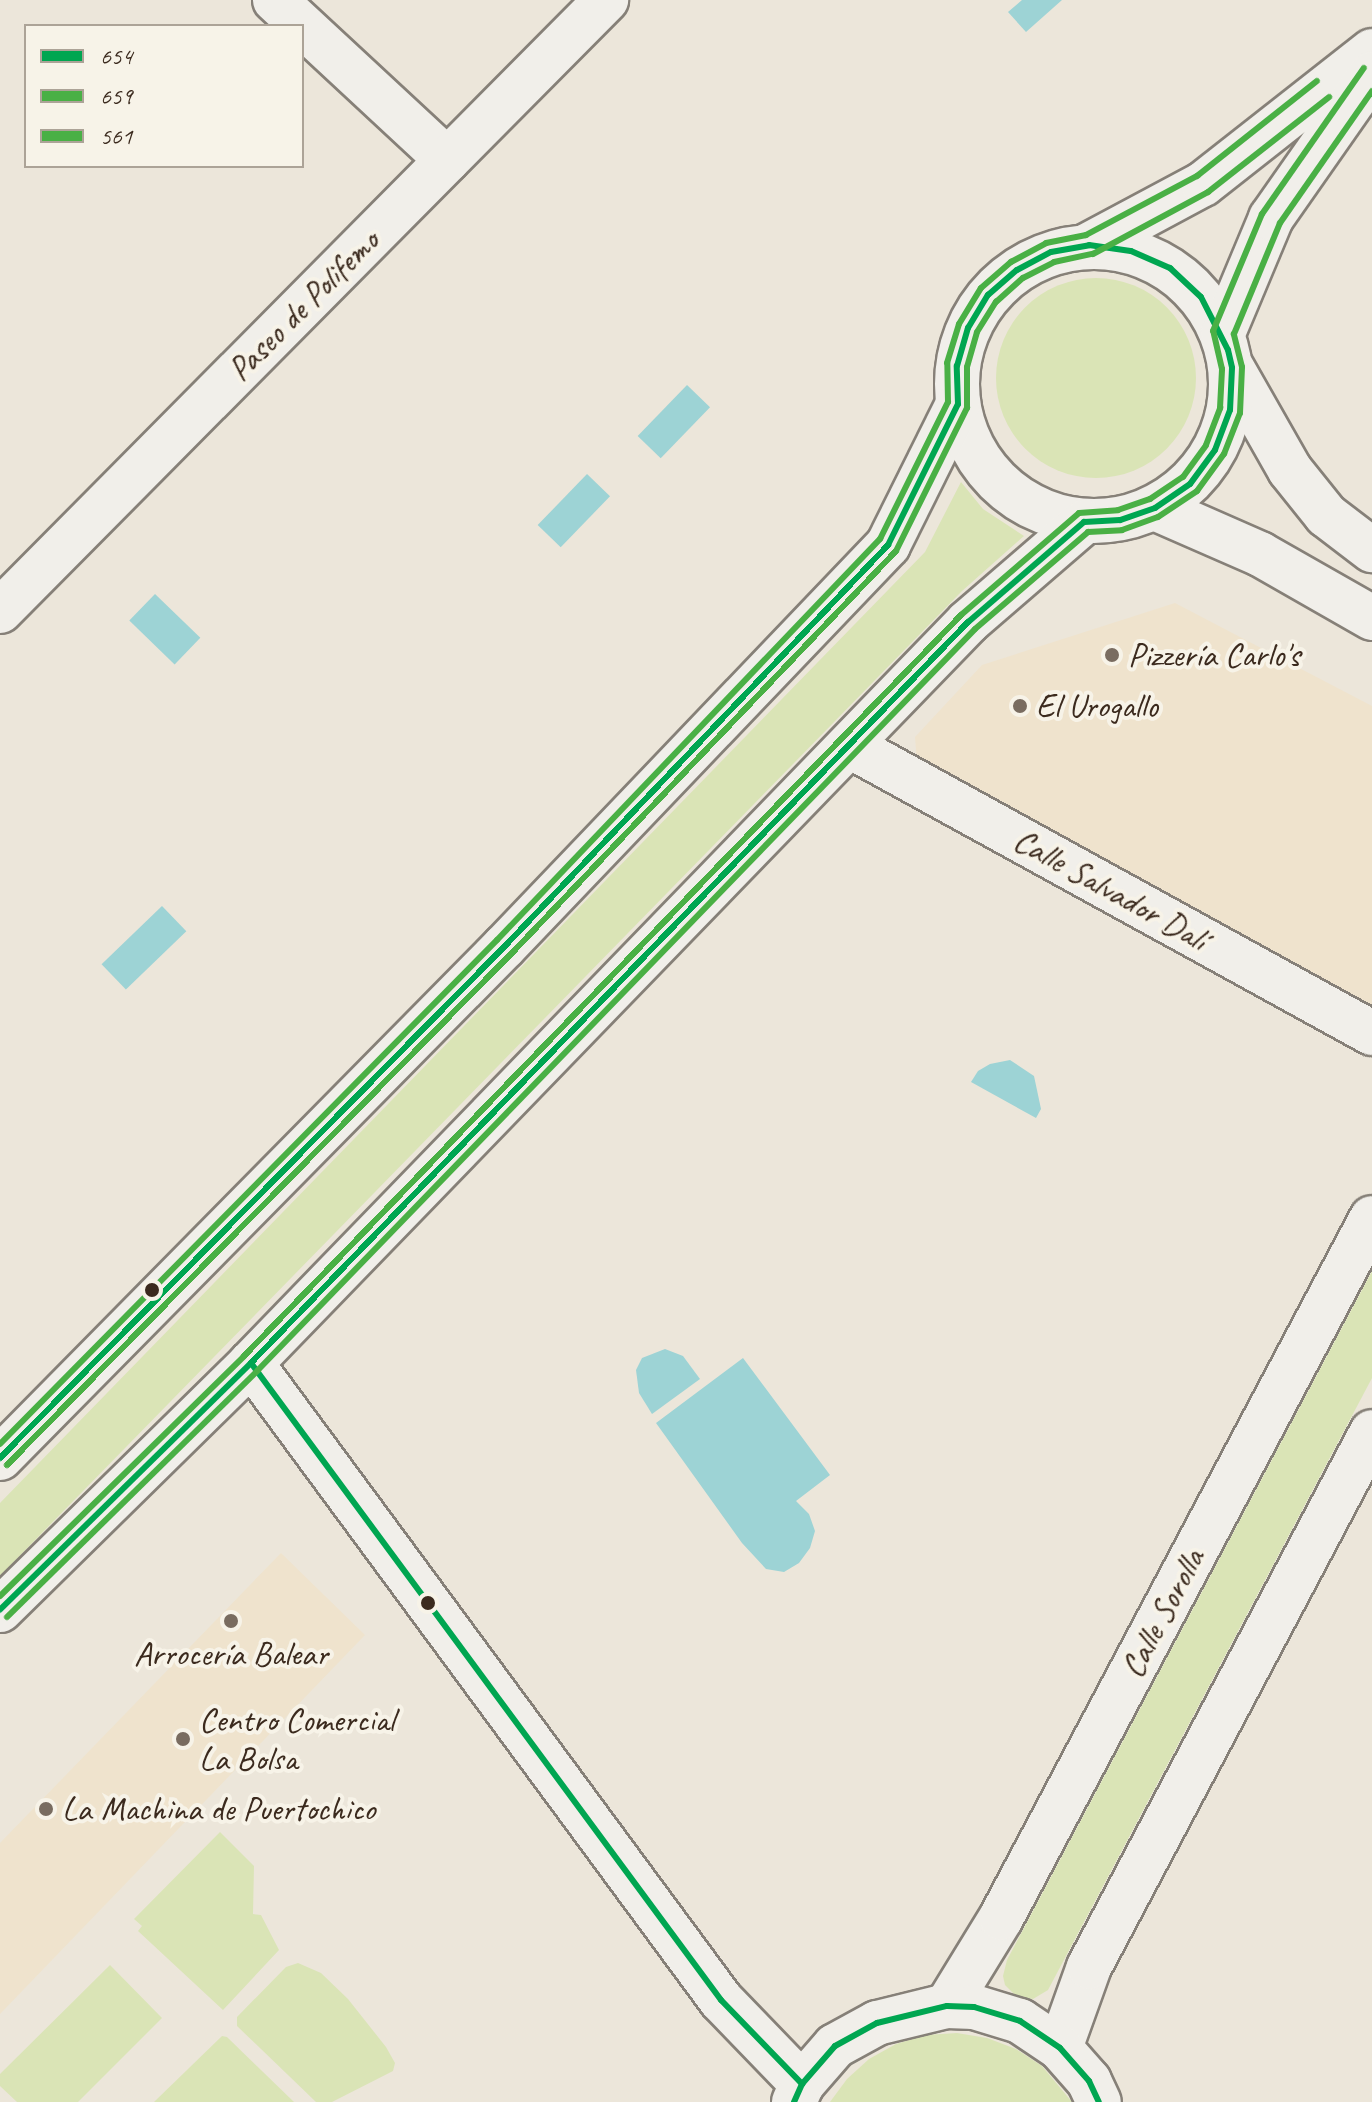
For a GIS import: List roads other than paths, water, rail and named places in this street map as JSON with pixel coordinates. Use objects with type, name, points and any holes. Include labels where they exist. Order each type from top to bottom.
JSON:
[{"type":"street","points":[[275,0],[301,24]]},
{"type":"street","name":"Paseo de Polifemo","points":[[0,611],[606,0]]},
{"type":"street","points":[[304,27],[447,160]]},
{"type":"street","points":[[1372,51],[1203,184],[1089,245],[1051,252],[1017,270],[988,295],[968,328],[957,366],[958,404],[972,448],[1001,485],[1039,511],[1084,522],[1120,520],[1155,508],[1190,484],[1215,450],[1230,410],[1227,350],[1271,218],[1372,74]]},
{"type":"street","points":[[1089,245],[1131,251],[1170,268],[1201,297],[1290,470],[1326,515],[1372,550]]},
{"type":"street","points":[[0,1458],[504,947],[888,545],[958,404]]},
{"type":"street","points":[[1155,508],[1260,554],[1372,618]]},
{"type":"street","points":[[0,1610],[251,1363],[968,622],[1084,522]]},
{"type":"street","name":"Calle Salvador Dalí","points":[[850,746],[1372,1033]]},
{"type":"street","name":"Calle Sorolla","points":[[947,2006],[1001,1918],[1372,1218]]},
{"type":"street","points":[[251,1363],[721,2000],[798,2093],[835,2046],[877,2023],[947,2006],[974,2007],[1020,2021],[1060,2048],[1089,2081],[1099,2102]]},
{"type":"street","points":[[1060,2048],[1089,1967],[1372,1432]]},
{"type":"water","points":[[1022,0],[1062,0],[1026,32],[1008,12]]},
{"type":"water","points":[[687,385],[710,407],[661,458],[638,436]]},
{"type":"water","points":[[587,474],[610,496],[561,547],[538,525]]},
{"type":"water","points":[[155,594],[200,638],[175,664],[129,621]]},
{"type":"water","points":[[162,906],[186,931],[126,990],[102,964]]},
{"type":"water","points":[[1010,1060],[1034,1076],[1041,1109],[1036,1118],[971,1082],[978,1071],[990,1064]]},
{"type":"water","points":[[665,1349],[683,1356],[700,1379],[652,1414],[639,1393],[636,1370],[642,1358]]},
{"type":"water","points":[[743,1358],[830,1475],[796,1501],[809,1514],[815,1531],[810,1548],[799,1563],[784,1572],[766,1569],[742,1543],[656,1423]]},
{"type":"place","name":"Pizzería Carlo's","points":[[1112,655]]},
{"type":"place","name":"El Urogallo","points":[[1020,706]]},
{"type":"place","name":"Arrocería Balear","points":[[231,1621]]},
{"type":"place","name":"Centro Comercial La Bolsa","points":[[183,1739]]},
{"type":"place","name":"La Machina de Puertochico","points":[[46,1809]]}]
